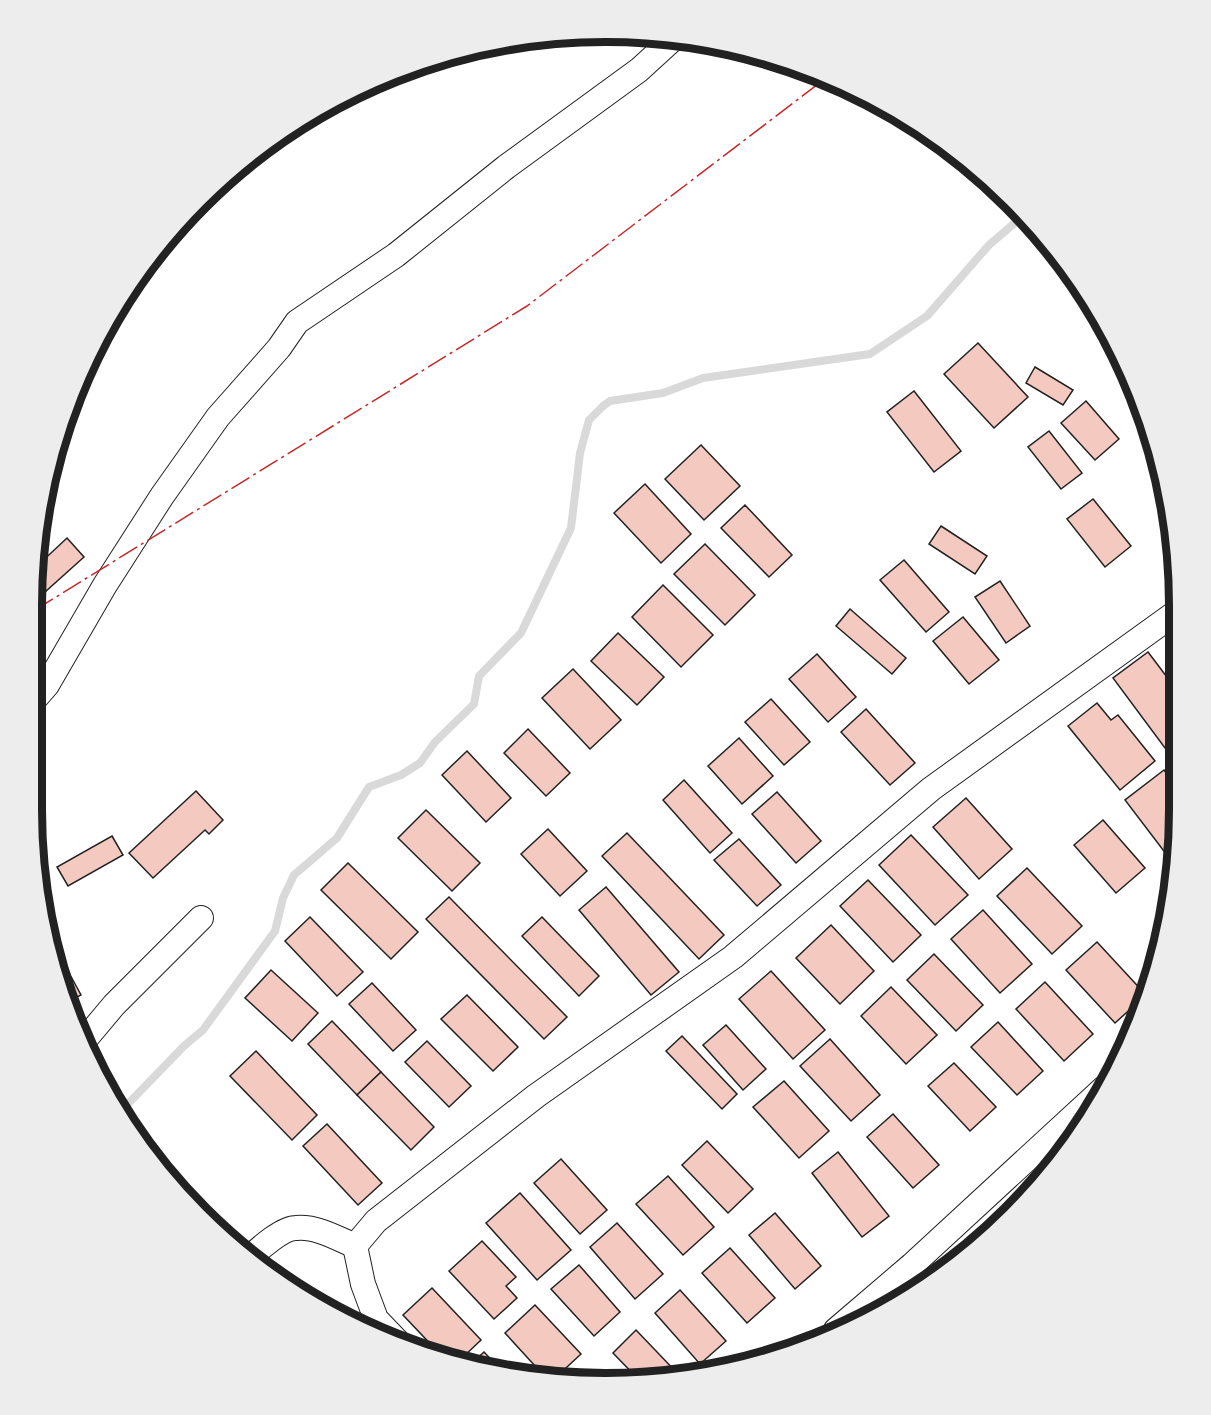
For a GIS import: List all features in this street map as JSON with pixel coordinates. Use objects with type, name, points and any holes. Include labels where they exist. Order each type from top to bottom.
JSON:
[{"type":"street","points":[[42,691],[105,585],[162,496],[218,417],[279,348],[297,322],[396,255],[507,167],[639,70],[666,46]]},
{"type":"street","points":[[355,1246],[376,1221],[536,1096],[733,957],[931,789],[1169,617]]},
{"type":"street","points":[[89,1035],[114,1005],[201,918]]},
{"type":"street","points":[[851,1317],[1085,1105]]},
{"type":"street","points":[[256,1252],[267,1242],[294,1227],[321,1232],[355,1246]]},
{"type":"street","points":[[355,1246],[369,1321]]},
{"type":"building","points":[[978,343],[1028,397],[994,428],[944,374]]},
{"type":"building","points":[[1035,367],[1073,390],[1063,405],[1026,383]]},
{"type":"building","points":[[914,391],[961,451],[934,472],[887,412]]},
{"type":"building","points":[[1086,401],[1119,439],[1095,460],[1061,423]]},
{"type":"building","points":[[1049,431],[1082,473],[1061,489],[1028,447]]},
{"type":"building","points":[[701,445],[740,486],[704,520],[665,479]]},
{"type":"building","points":[[645,484],[691,534],[661,563],[614,513]]},
{"type":"building","points":[[1093,499],[1131,546],[1105,567],[1067,519]]},
{"type":"building","points":[[745,505],[792,555],[769,577],[721,528]]},
{"type":"building","points":[[941,526],[987,556],[975,574],[929,544]]},
{"type":"building","points":[[67,538],[84,557],[42,594],[44,559]]},
{"type":"building","points":[[705,544],[755,595],[725,625],[674,574]]},
{"type":"building","points":[[904,560],[949,612],[926,632],[880,580]]},
{"type":"building","points":[[1000,581],[1030,626],[1006,643],[975,597]]},
{"type":"building","points":[[663,585],[713,635],[681,667],[632,617]]},
{"type":"building","points":[[850,609],[906,658],[892,674],[836,626]]},
{"type":"building","points":[[963,617],[999,660],[969,684],[933,641]]},
{"type":"building","points":[[618,633],[664,677],[637,705],[591,661]]},
{"type":"building","points":[[1148,652],[1169,680],[1169,745],[1165,748],[1113,678]]},
{"type":"building","points":[[817,654],[856,697],[828,722],[789,679]]},
{"type":"building","points":[[573,669],[621,720],[590,749],[542,698]]},
{"type":"building","points":[[771,699],[810,742],[784,765],[745,722]]},
{"type":"building","points":[[1097,703],[1111,720],[1118,715],[1155,761],[1120,790],[1068,726]]},
{"type":"building","points":[[866,709],[915,763],[890,785],[841,732]]},
{"type":"building","points":[[528,729],[570,773],[546,796],[504,753]]},
{"type":"building","points":[[739,738],[773,776],[742,804],[708,766]]},
{"type":"building","points":[[467,751],[511,798],[486,822],[442,775]]},
{"type":"building","points":[[1164,770],[1169,777],[1167,855],[1125,800]]},
{"type":"building","points":[[684,780],[732,833],[710,853],[663,800]]},
{"type":"building","points":[[196,791],[223,820],[209,834],[205,830],[153,878],[129,853]]},
{"type":"building","points":[[777,792],[821,841],[796,863],[752,814]]},
{"type":"building","points":[[966,798],[1012,849],[979,879],[933,827]]},
{"type":"building","points":[[426,810],[480,863],[452,891],[398,838]]},
{"type":"building","points":[[1103,820],[1145,868],[1116,893],[1074,845]]},
{"type":"building","points":[[548,829],[587,871],[560,896],[521,854]]},
{"type":"building","points":[[627,833],[724,935],[699,959],[602,856]]},
{"type":"building","points":[[911,835],[968,895],[935,925],[879,865]]},
{"type":"building","points":[[112,836],[123,855],[68,886],[57,867]]},
{"type":"building","points":[[739,839],[781,885],[757,906],[714,860]]},
{"type":"building","points":[[348,863],[418,932],[391,959],[321,890]]},
{"type":"building","points":[[1027,868],[1082,926],[1052,954],[997,896]]},
{"type":"building","points":[[868,880],[921,935],[893,962],[840,906]]},
{"type":"building","points":[[606,887],[679,972],[651,995],[579,910]]},
{"type":"building","points":[[449,897],[567,1017],[544,1039],[426,919]]},
{"type":"building","points":[[983,910],[1032,964],[1000,993],[951,939]]},
{"type":"building","points":[[310,917],[363,972],[337,996],[285,941]]},
{"type":"building","points":[[542,917],[599,976],[579,996],[522,936]]},
{"type":"building","points":[[831,925],[874,971],[840,1004],[796,958]]},
{"type":"building","points":[[1097,942],[1140,988],[1133,1007],[1115,1023],[1066,970]]},
{"type":"building","points":[[934,954],[983,1005],[956,1031],[907,980]]},
{"type":"building","points":[[271,970],[318,1013],[292,1041],[245,998]]},
{"type":"building","points":[[68,971],[81,995],[75,998],[72,991],[66,972]]},
{"type":"building","points":[[771,971],[825,1030],[793,1059],[739,999]]},
{"type":"building","points":[[1045,982],[1093,1034],[1064,1061],[1016,1009]]},
{"type":"building","points":[[372,983],[416,1030],[393,1051],[349,1004]]},
{"type":"building","points":[[891,987],[937,1035],[906,1064],[861,1016]]},
{"type":"building","points":[[467,995],[518,1047],[493,1071],[441,1019]]},
{"type":"building","points":[[332,1021],[381,1072],[357,1095],[308,1044]]},
{"type":"building","points":[[998,1022],[1043,1071],[1017,1095],[971,1047]]},
{"type":"building","points":[[726,1025],[766,1069],[743,1090],[703,1045]]},
{"type":"building","points":[[682,1036],[737,1094],[722,1109],[666,1051]]},
{"type":"building","points":[[830,1039],[880,1095],[851,1121],[800,1066]]},
{"type":"building","points":[[427,1041],[471,1086],[449,1107],[405,1062]]},
{"type":"building","points":[[256,1051],[317,1115],[292,1140],[230,1076]]},
{"type":"building","points":[[954,1063],[996,1107],[970,1131],[928,1086]]},
{"type":"building","points":[[381,1072],[434,1127],[411,1150],[357,1095]]},
{"type":"building","points":[[784,1081],[829,1131],[799,1158],[753,1107]]},
{"type":"building","points":[[893,1114],[939,1165],[913,1188],[867,1137]]},
{"type":"building","points":[[327,1124],[382,1183],[358,1205],[303,1146]]},
{"type":"building","points":[[707,1141],[753,1189],[728,1213],[682,1165]]},
{"type":"building","points":[[838,1152],[889,1216],[862,1237],[812,1173]]},
{"type":"building","points":[[561,1159],[607,1210],[580,1234],[534,1183]]},
{"type":"building","points":[[668,1176],[714,1227],[683,1255],[636,1204]]},
{"type":"building","points":[[520,1193],[571,1250],[537,1280],[486,1223]]},
{"type":"building","points":[[775,1213],[821,1266],[795,1289],[749,1235]]},
{"type":"building","points":[[617,1223],[663,1274],[635,1299],[590,1247]]},
{"type":"building","points":[[482,1241],[516,1277],[506,1286],[517,1298],[494,1319],[449,1271]]},
{"type":"building","points":[[730,1248],[775,1298],[747,1323],[702,1273]]},
{"type":"building","points":[[579,1265],[620,1312],[594,1336],[551,1289]]},
{"type":"building","points":[[432,1288],[481,1340],[465,1355],[432,1345],[403,1315]]},
{"type":"building","points":[[680,1290],[726,1341],[700,1364],[655,1313]]},
{"type":"building","points":[[535,1305],[581,1354],[562,1371],[537,1369],[505,1333]]},
{"type":"building","points":[[636,1330],[673,1369],[632,1372],[613,1353]]},
{"type":"building","points":[[484,1352],[493,1361],[478,1358]]},
{"type":"waterway","points":[[126,1106],[184,1046],[203,1030],[275,931],[283,898],[294,875],[337,838],[369,787],[401,775],[420,763],[435,742],[474,704],[479,676],[521,633],[571,528],[580,453],[589,420],[603,406],[610,401],[663,393],[703,378],[870,354],[927,316],[989,245],[1017,221]]},
{"type":"power","points":[[42,606],[527,306],[818,84]]}]
